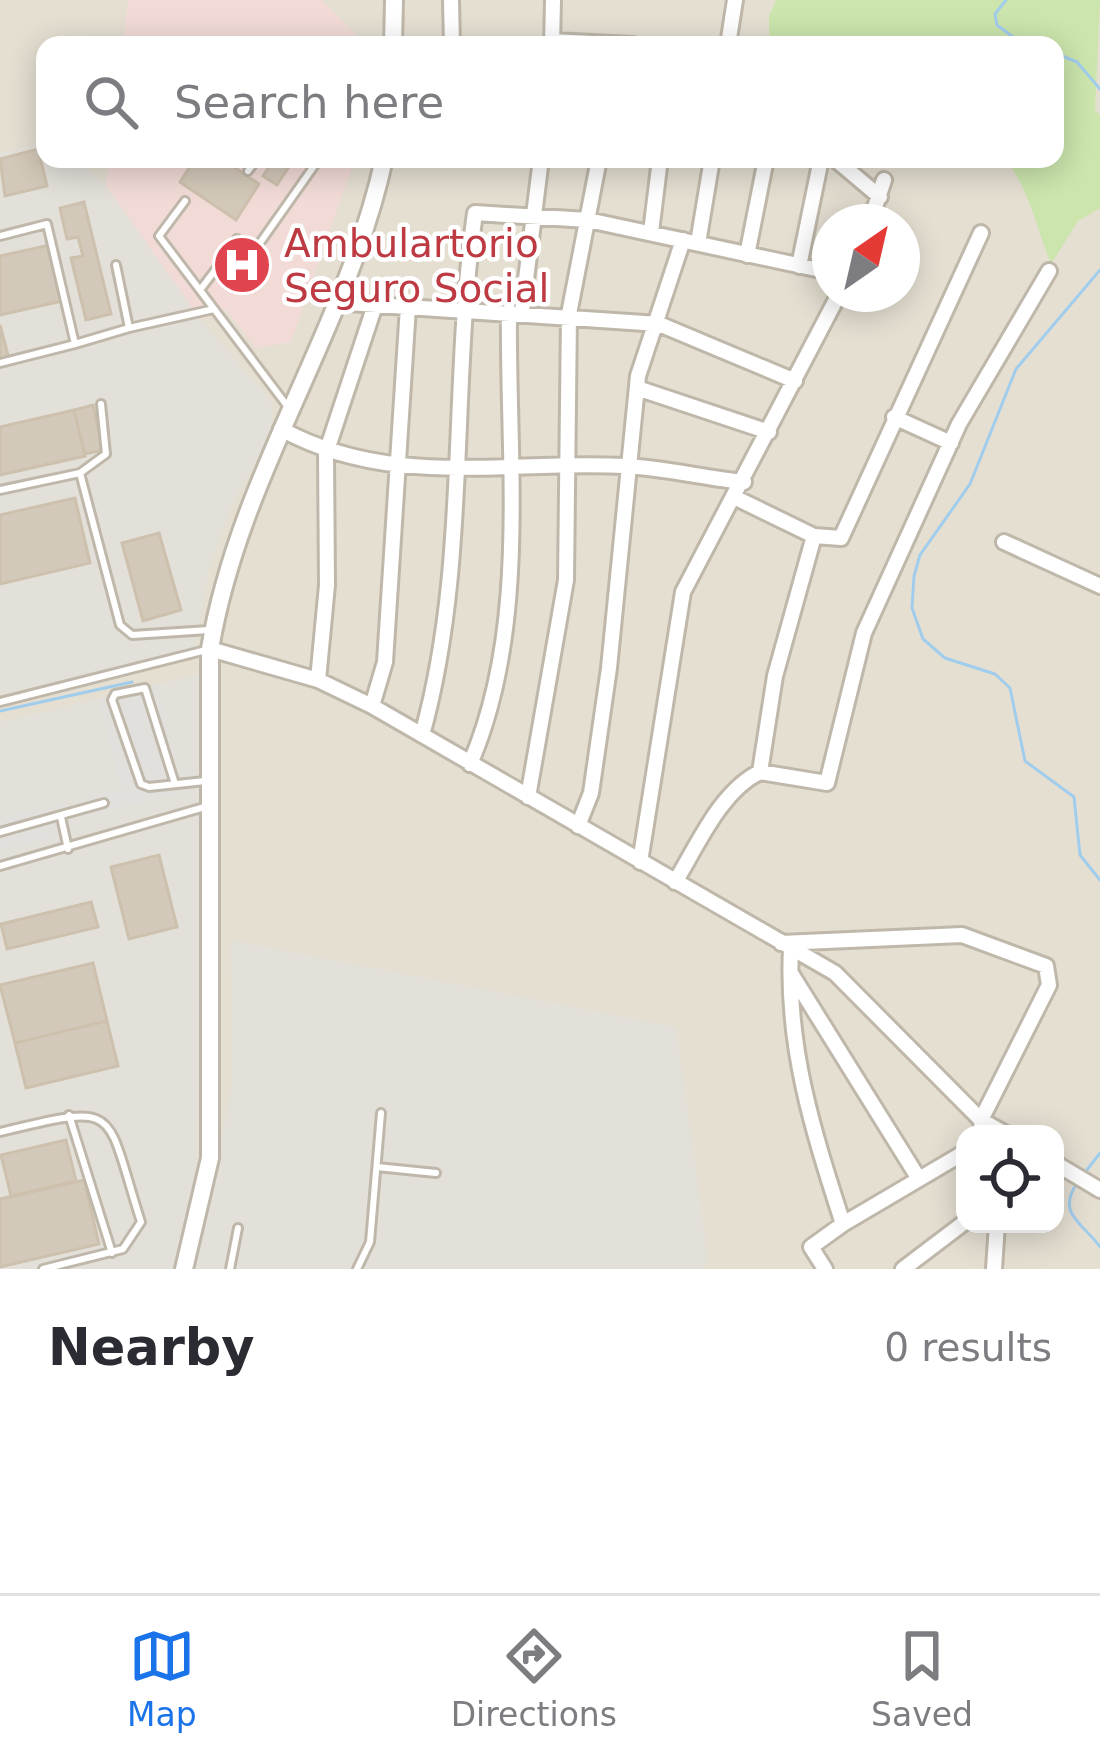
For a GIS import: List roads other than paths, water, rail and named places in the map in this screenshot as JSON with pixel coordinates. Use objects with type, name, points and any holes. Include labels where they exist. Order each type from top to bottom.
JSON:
[{"type":"street","points":[[394,0],[394,36]]},
{"type":"street","points":[[452,0],[452,36]]},
{"type":"street","points":[[552,36],[553,0]]},
{"type":"street","points":[[729,36],[735,0]]},
{"type":"street","points":[[184,1269],[210,1158],[211,640],[232,544],[333,302],[381,168]]},
{"type":"street","points":[[470,764],[497,686],[508,584],[516,311],[539,168]]},
{"type":"street","points":[[528,797],[566,580],[569,314],[597,168]]},
{"type":"street","points":[[651,232],[659,168]]},
{"type":"street","points":[[578,826],[591,793],[609,668],[637,388],[690,242],[710,168]]},
{"type":"street","points":[[747,255],[764,168]]},
{"type":"street","points":[[799,266],[819,168]]},
{"type":"street","points":[[846,168],[880,197]]},
{"type":"street","points":[[877,204],[884,180]]},
{"type":"street","points":[[422,735],[443,660],[464,309],[476,214],[532,212],[588,220],[812,269]]},
{"type":"street","points":[[736,498],[814,536],[841,538],[981,233]]},
{"type":"street","points":[[760,772],[827,783],[864,633],[951,443],[1048,271]]},
{"type":"street","points":[[333,302],[569,314],[659,324],[795,382]]},
{"type":"street","points":[[318,680],[327,585],[326,454],[375,305]]},
{"type":"street","points":[[373,706],[385,662],[409,307]]},
{"type":"street","points":[[640,862],[683,592],[830,312]]},
{"type":"street","points":[[637,388],[769,432]]},
{"type":"street","points":[[894,417],[951,443]]},
{"type":"street","points":[[281,429],[326,454],[396,468],[628,466],[744,482]]},
{"type":"street","points":[[675,882],[721,807],[760,772],[775,676],[814,536]]},
{"type":"street","points":[[1004,542],[1100,586]]},
{"type":"street","points":[[211,640],[373,706],[786,945],[851,987],[980,1125]]},
{"type":"street","points":[[786,945],[962,935],[1046,966],[1049,985],[983,1125]]},
{"type":"street","points":[[786,945],[800,1088],[843,1224]]},
{"type":"street","points":[[790,971],[919,1179]]},
{"type":"street","points":[[825,1269],[811,1247],[956,1157]]},
{"type":"street","points":[[1064,1168],[1100,1190]]},
{"type":"street","points":[[903,1269],[956,1229]]},
{"type":"street","points":[[994,1269],[997,1233]]},
{"type":"lane","points":[[216,269],[243,267],[313,168]]},
{"type":"lane","points":[[185,201],[159,236],[290,410]]},
{"type":"lane","points":[[0,236],[47,224],[75,344]]},
{"type":"lane","points":[[200,290],[237,239]]},
{"type":"lane","points":[[116,265],[129,328]]},
{"type":"lane","points":[[0,363],[214,309]]},
{"type":"lane","points":[[0,490],[80,472],[106,454],[101,404]]},
{"type":"lane","points":[[80,472],[125,632],[211,640]]},
{"type":"lane","points":[[0,702],[211,640]]},
{"type":"lane","points":[[175,784],[145,688],[115,694],[112,700],[142,784],[175,784],[208,781]]},
{"type":"lane","points":[[0,832],[104,803]]},
{"type":"lane","points":[[0,866],[208,806]]},
{"type":"lane","points":[[61,817],[68,849]]},
{"type":"lane","points":[[0,1132],[89,1113],[112,1131],[141,1222],[132,1240],[112,1253],[43,1269]]},
{"type":"lane","points":[[357,1269],[370,1242],[382,1113]]},
{"type":"lane","points":[[69,1115],[112,1253]]},
{"type":"lane","points":[[376,1167],[436,1173]]},
{"type":"lane","points":[[230,1269],[238,1228]]},
{"type":"waterway","points":[[1006,0],[995,14],[997,25],[1012,36]]},
{"type":"waterway","points":[[1064,57],[1077,62],[1100,89]]},
{"type":"waterway","points":[[1100,270],[1016,369],[970,484],[920,555],[912,608],[923,639],[945,658],[995,674],[1010,688],[1025,761],[1074,797],[1080,855],[1100,880]]},
{"type":"waterway","points":[[0,711],[132,682]]},
{"type":"waterway","points":[[1083,1175],[1100,1153]]},
{"type":"waterway","points":[[1077,1183],[1069,1203],[1071,1211],[1100,1247]]},
{"type":"place","name":"Ambulartorio Seguro Social","points":[[242,265]]}]
